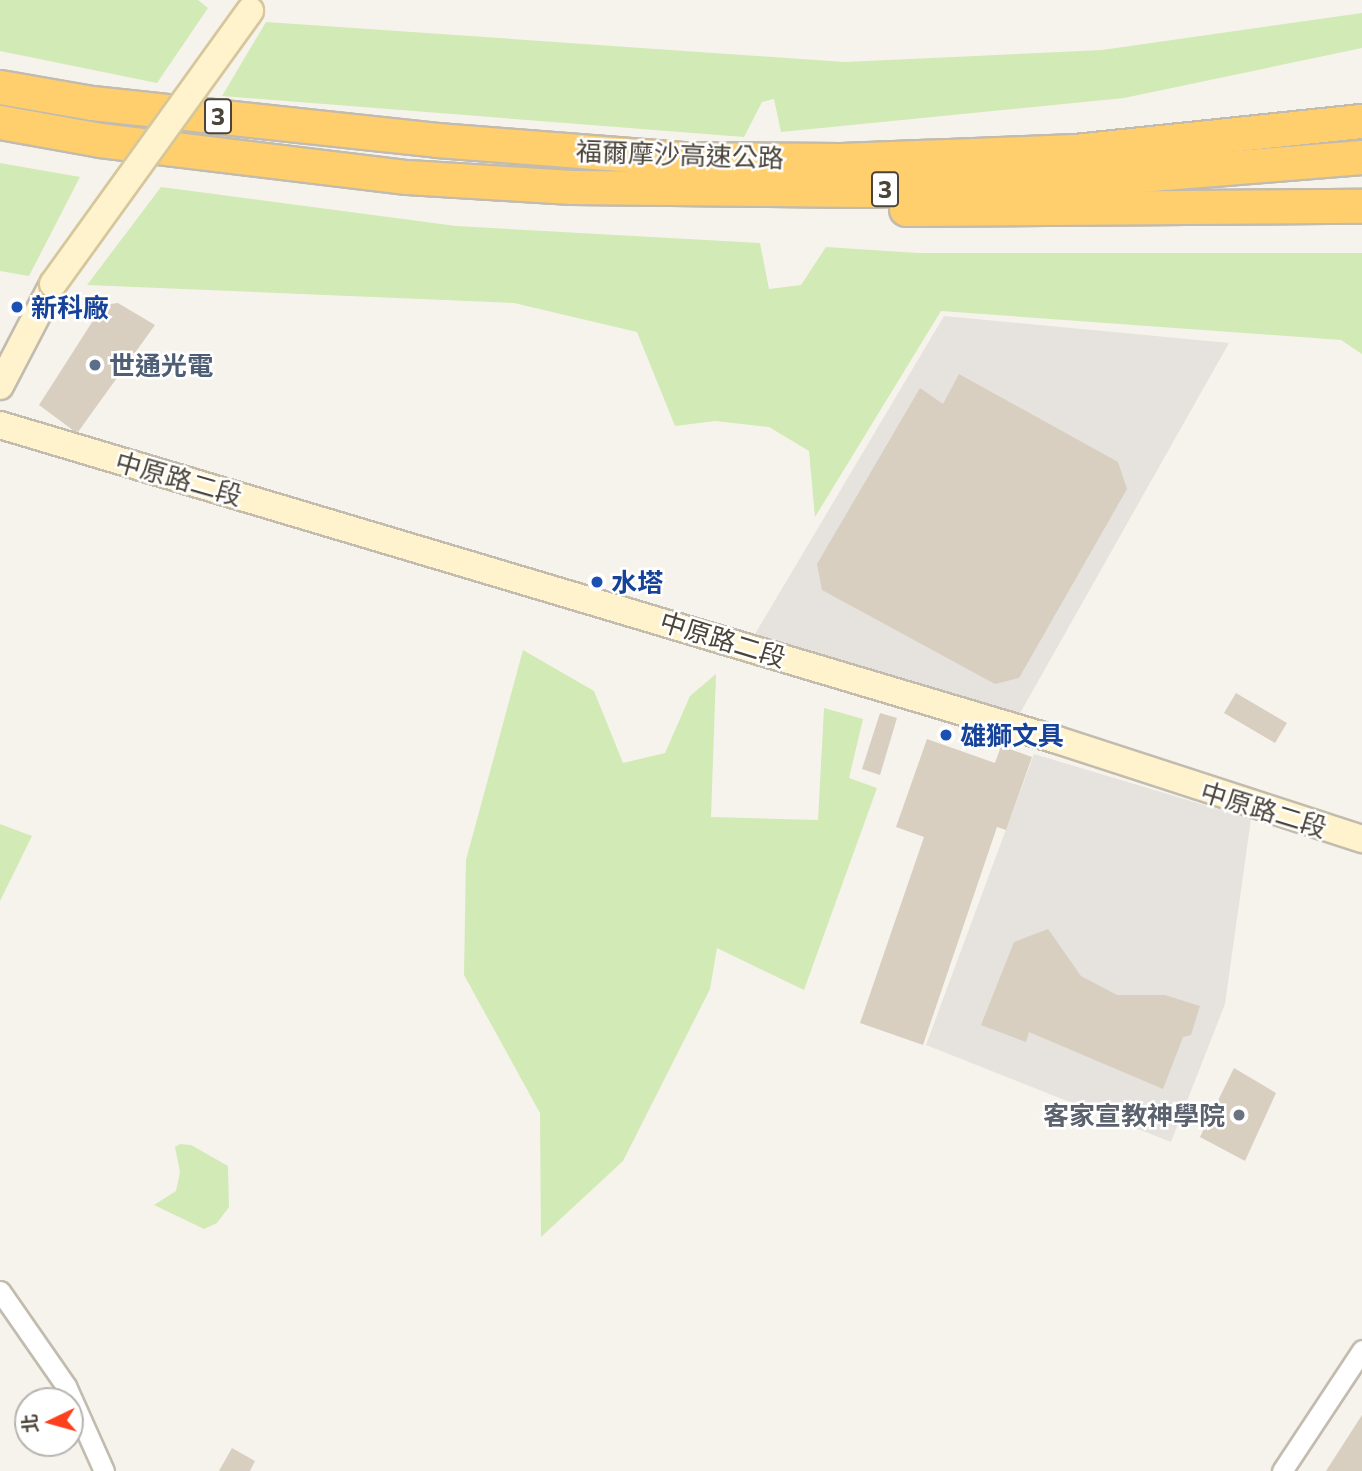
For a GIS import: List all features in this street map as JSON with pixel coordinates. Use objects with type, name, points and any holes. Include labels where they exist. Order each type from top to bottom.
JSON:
[{"type":"highway","name":"福爾摩沙高速公路","points":[[0,87],[92,103],[437,140],[682,159],[841,160],[1076,151],[1362,119]]},
{"type":"highway","name":"福爾摩沙高速公路","points":[[0,121],[100,139],[407,177],[572,187],[841,190],[1027,184],[1362,157]]},
{"type":"highway","points":[[572,187],[855,209],[1362,206]]},
{"type":"highway","points":[[1226,206],[1362,191]]},
{"type":"street","points":[[0,386],[53,284],[255,6]]},
{"type":"street","name":"中原路二段","points":[[0,425],[1057,740],[1362,839]]},
{"type":"street","points":[[0,1290],[66,1386],[104,1471]]},
{"type":"street","points":[[1282,1471],[1362,1350]]},
{"type":"shaded area","points":[[944,316],[1229,343],[1019,715],[752,639]]},
{"type":"shaded area","points":[[1034,754],[1251,819],[1225,1004],[1171,1142],[926,1045]]},
{"type":"green space","points":[[0,0],[198,0],[208,8],[157,83],[0,51]]},
{"type":"green space","points":[[1362,13],[1362,48],[1124,98],[781,132],[774,99],[762,102],[744,137],[222,96],[266,22],[845,62],[1102,50]]},
{"type":"green space","points":[[0,163],[80,177],[29,276],[0,271]]},
{"type":"green space","points":[[161,187],[456,226],[760,243],[769,289],[801,285],[826,247],[918,253],[1362,253],[1362,354],[1341,340],[941,311],[815,517],[809,451],[769,427],[715,421],[675,426],[637,332],[514,303],[87,285]]},
{"type":"green space","points":[[523,650],[594,691],[623,763],[665,753],[690,696],[716,674],[711,817],[818,820],[824,708],[863,719],[849,778],[877,788],[804,990],[717,948],[710,989],[623,1161],[541,1237],[540,1113],[464,975],[466,860]]},
{"type":"green space","points":[[0,824],[32,836],[0,901]]},
{"type":"green space","points":[[180,1144],[191,1145],[228,1166],[229,1207],[217,1223],[204,1229],[154,1205],[176,1191],[180,1172],[175,1147]]},
{"type":"building","name":"世通光電","points":[[118,303],[155,325],[78,432],[74,431],[39,405],[103,305]]},
{"type":"building","points":[[959,374],[1118,462],[1127,489],[1019,678],[995,684],[822,590],[817,564],[920,388],[943,404]]},
{"type":"building","points":[[1236,693],[1287,723],[1275,743],[1224,713]]},
{"type":"building","points":[[880,713],[897,718],[880,775],[862,769]]},
{"type":"building","points":[[927,739],[995,763],[1001,746],[1032,757],[1006,830],[997,827],[923,1045],[860,1023],[924,837],[896,827]]},
{"type":"building","points":[[1048,929],[1081,976],[1117,995],[1165,995],[1200,1006],[1191,1035],[1183,1037],[1163,1089],[1029,1032],[1026,1042],[981,1025],[1014,942]]},
{"type":"building","name":"客家宣教神學院","points":[[1234,1068],[1276,1093],[1245,1161],[1200,1137]]},
{"type":"building","points":[[1362,1415],[1362,1471],[1326,1471]]},
{"type":"building","points":[[232,1448],[255,1461],[250,1471],[219,1471]]},
{"type":"place","name":"新科廠","points":[[17,307]]},
{"type":"place","name":"世通光電","points":[[95,365]]},
{"type":"place","name":"水塔","points":[[597,582]]},
{"type":"place","name":"雄獅文具","points":[[946,735]]},
{"type":"place","name":"客家宣教神學院","points":[[1239,1115]]}]
